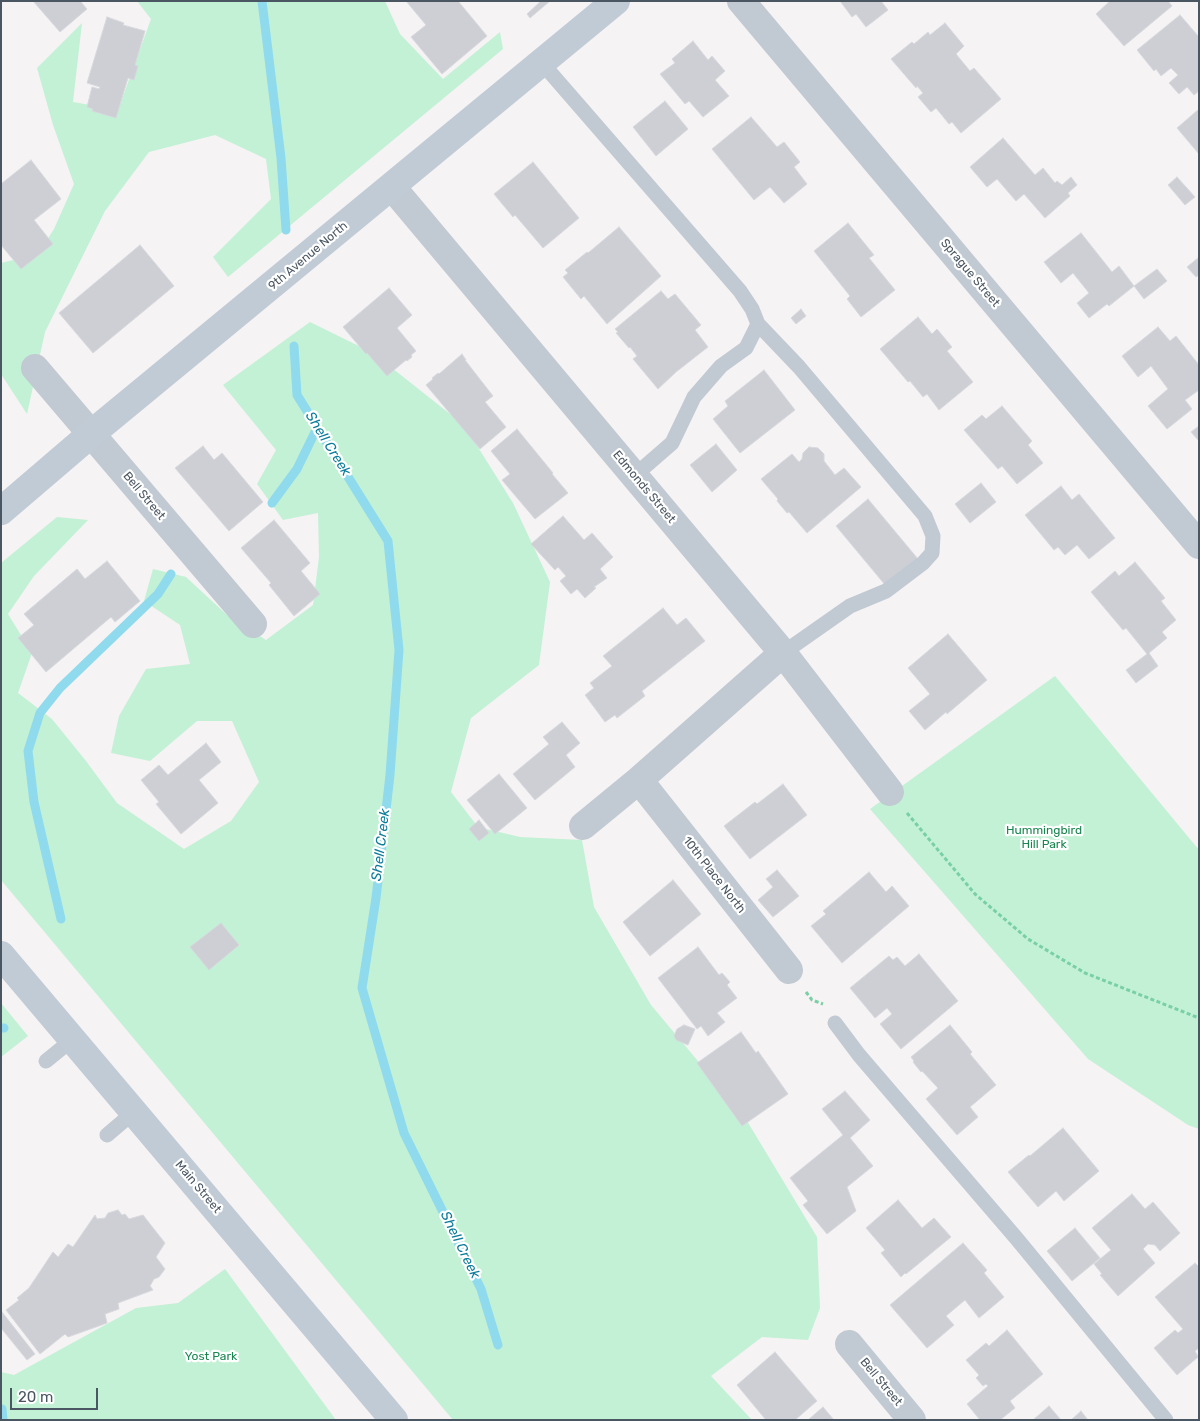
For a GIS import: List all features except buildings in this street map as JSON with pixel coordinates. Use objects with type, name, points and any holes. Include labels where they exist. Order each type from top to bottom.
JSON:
[{"type":"street","name":"9th Avenue North","points":[[1,511],[91,434],[616,1]]},
{"type":"street","name":"Sprague Street","points":[[741,1],[1199,545]]},
{"type":"street","name":"Edmonds Street","points":[[392,186],[783,653],[890,792]]},
{"type":"street","name":"Bell Street","points":[[35,368],[253,624]]},
{"type":"street","points":[[583,826],[639,780],[783,653]]},
{"type":"street","name":"10th Place North","points":[[639,780],[789,970]]},
{"type":"street","name":"Main Street","points":[[1,955],[394,1420]]},
{"type":"street","name":"Bell Street","points":[[849,1344],[912,1420]]},
{"type":"lane","points":[[542,63],[740,291],[752,309],[758,324],[799,367],[925,516],[933,536],[932,553],[923,563],[886,591],[850,606],[783,653]]},
{"type":"lane","points":[[634,476],[672,443],[694,397],[721,366],[746,348],[758,324]]},
{"type":"lane","points":[[835,1023],[859,1055],[1022,1245],[1166,1420]]},
{"type":"lane","points":[[46,1061],[73,1039]]},
{"type":"lane","points":[[107,1135],[134,1112]]},
{"type":"path","points":[[890,792],[975,894],[1028,939],[1085,973],[1199,1018]]},
{"type":"green space","points":[[137,1],[385,1],[400,34],[443,79],[500,32],[503,49],[228,277],[213,257],[271,199],[266,159],[215,135],[149,152],[105,211],[45,332],[27,414],[1,374],[1,263],[38,254],[54,229],[74,184],[53,125],[37,68],[82,23],[73,102],[118,110],[151,19]]},
{"type":"green space","points":[[310,322],[373,353],[464,425],[513,503],[550,582],[539,665],[471,718],[451,792],[478,827],[520,837],[582,840],[594,907],[651,1005],[744,1116],[817,1237],[820,1308],[808,1340],[762,1337],[711,1376],[752,1420],[453,1420],[1,880],[1,563],[57,517],[88,520],[34,576],[8,614],[32,653],[18,693],[52,719],[117,803],[184,849],[231,821],[259,782],[232,721],[197,721],[150,761],[111,753],[119,716],[146,669],[190,664],[180,625],[144,601],[153,569],[186,577],[227,615],[266,640],[313,605],[319,557],[318,513],[283,520],[257,484],[276,450],[223,385]]},
{"type":"green space","name":"Hummingbird Hill Park","points":[[1055,676],[1199,850],[1199,1129],[1188,1125],[1088,1059],[870,809]]},
{"type":"green space","points":[[1,1003],[28,1036],[1,1057]]},
{"type":"green space","name":"Yost Park","points":[[225,1269],[336,1420],[1,1420],[1,1372],[14,1375],[136,1308],[178,1303]]},
{"type":"waterway","name":"Shell Creek","points":[[262,1],[281,158],[286,230]]},
{"type":"waterway","name":"Shell Creek","points":[[294,346],[297,395],[388,541],[399,650],[390,775],[376,898],[362,988],[404,1133],[481,1289],[498,1345]]},
{"type":"waterway","points":[[272,503],[297,469],[317,428]]},
{"type":"waterway","points":[[61,919],[34,802],[28,751],[40,713],[60,688],[158,594],[171,574]]},
{"type":"waterway","points":[[2,1409],[3,1420]]}]
